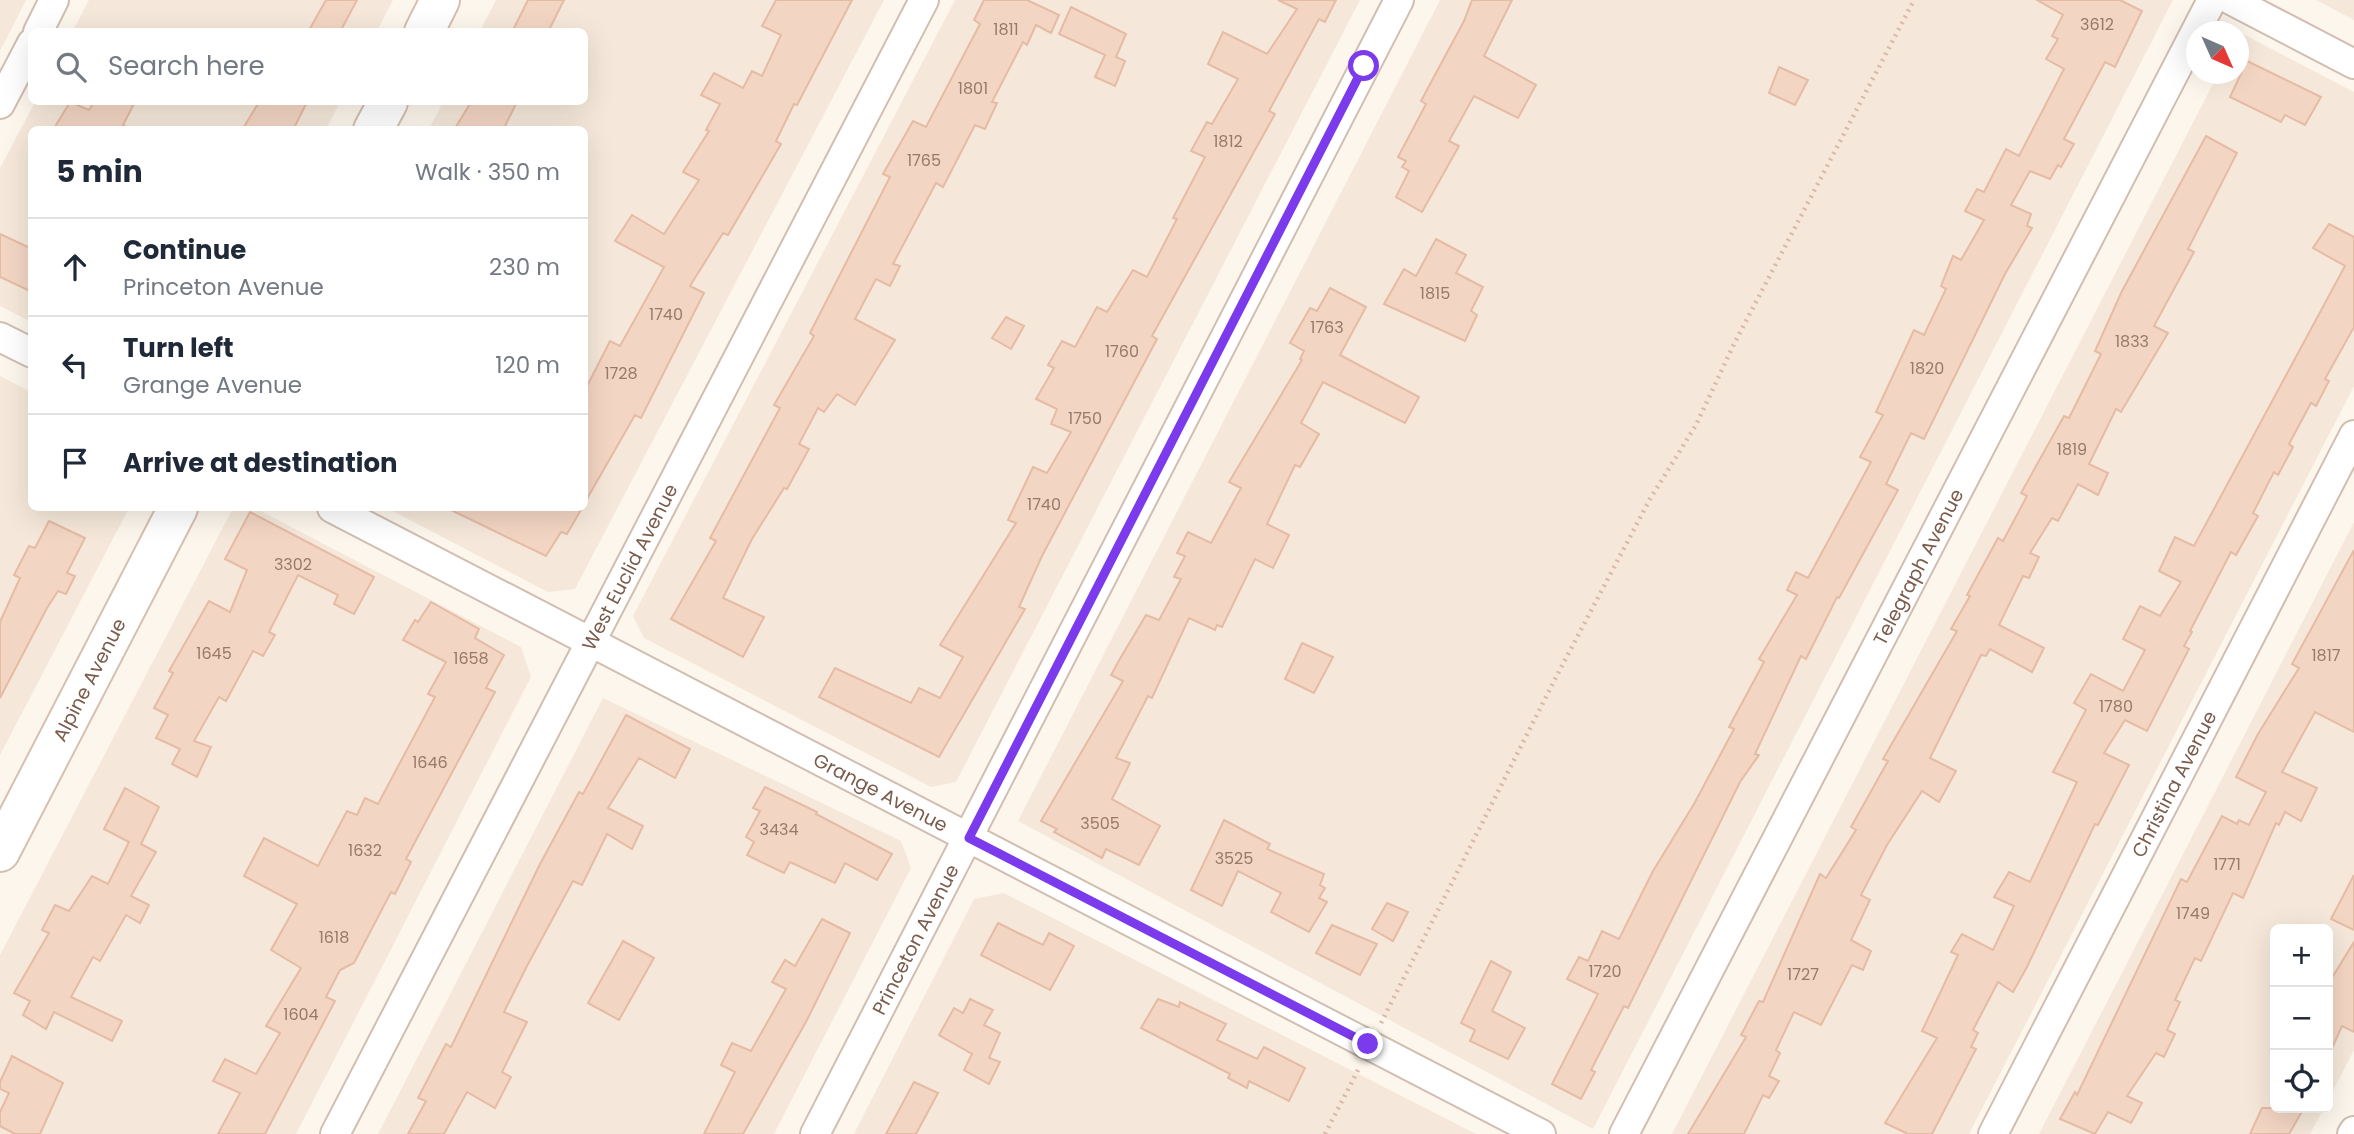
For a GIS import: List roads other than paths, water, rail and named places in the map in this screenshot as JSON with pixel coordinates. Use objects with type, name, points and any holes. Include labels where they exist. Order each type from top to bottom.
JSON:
[{"type":"street","points":[[40,28],[54,0]]},
{"type":"street","points":[[426,28],[440,0]]},
{"type":"street","name":"West Euclid Avenue","points":[[335,1134],[924,0]]},
{"type":"street","name":"Princeton Avenue","points":[[815,1134],[1399,0]]},
{"type":"street","name":"Telegraph Avenue","points":[[1624,1134],[2212,0]]},
{"type":"street","points":[[2231,0],[2354,64]]},
{"type":"street","points":[[0,104],[28,51]]},
{"type":"street","points":[[375,126],[386,105]]},
{"type":"street","points":[[0,337],[28,352]]},
{"type":"street","name":"Christina Avenue","points":[[1993,1134],[2354,435]]},
{"type":"street","name":"Alpine Avenue","points":[[0,852],[176,511]]},
{"type":"street","name":"Grange Avenue","points":[[338,511],[1541,1134]]}]
